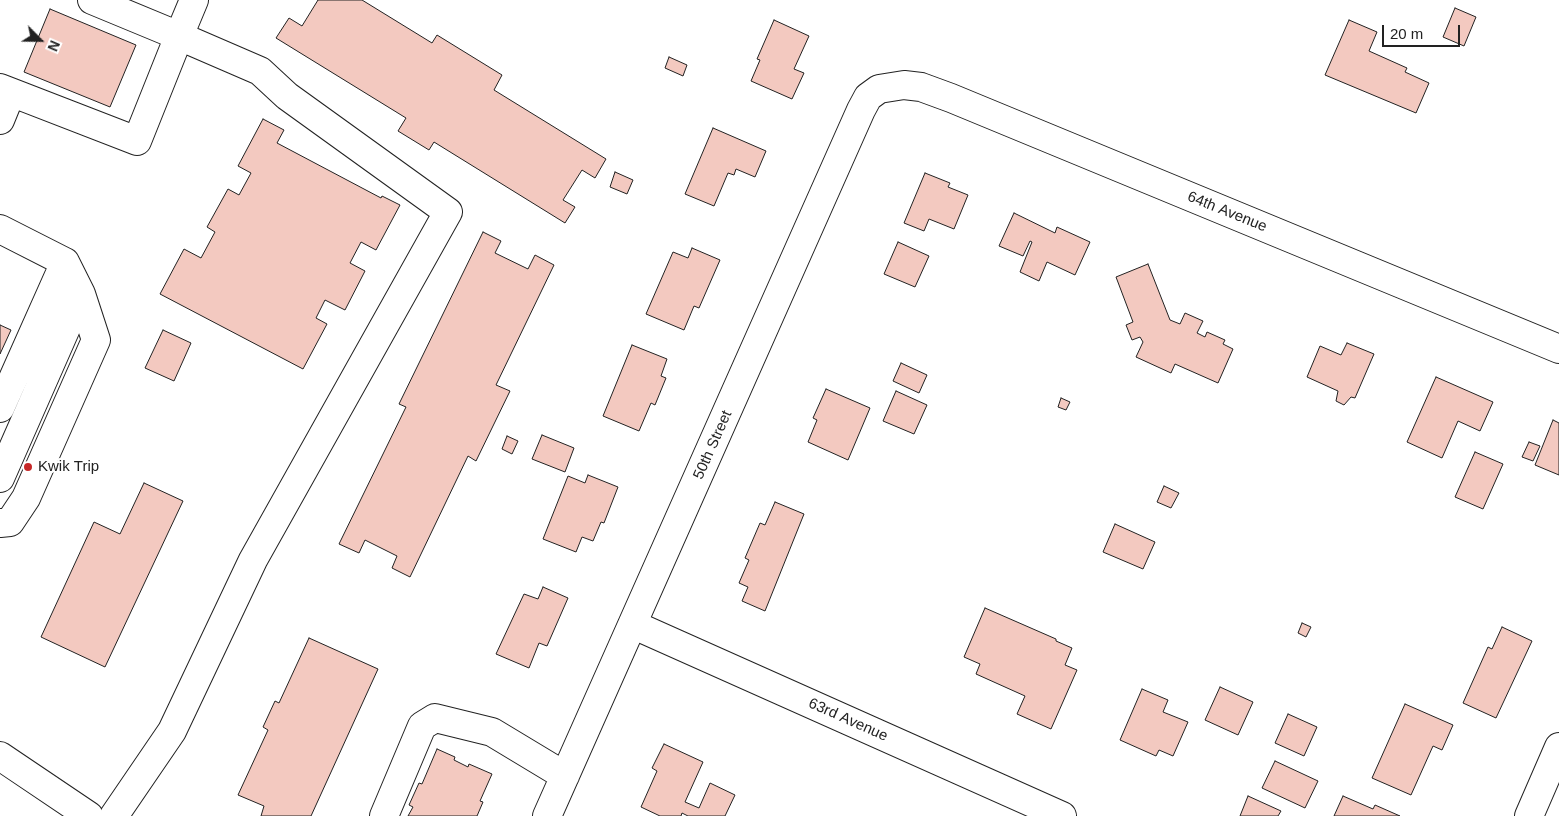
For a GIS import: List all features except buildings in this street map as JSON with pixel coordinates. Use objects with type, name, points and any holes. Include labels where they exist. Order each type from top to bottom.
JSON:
[{"type":"street","points":[[92,0],[260,71],[287,96],[448,212],[253,560],[172,730],[114,816]]},
{"type":"street","points":[[0,120],[6,91],[137,141],[194,0]]},
{"type":"street","name":"64th Avenue","points":[[892,85],[921,87],[951,98],[1559,349]]},
{"type":"street","name":"50th Street","points":[[547,816],[634,625],[861,110],[868,98],[879,90],[892,85]]},
{"type":"street","points":[[0,229],[65,262],[81,294],[96,340],[26,498],[10,522],[0,523]]},
{"type":"street","points":[[0,408],[65,262]]},
{"type":"street","points":[[0,478],[81,294]]},
{"type":"street","name":"63rd Avenue","points":[[634,625],[1062,816]]},
{"type":"street","points":[[384,816],[422,726],[434,718],[492,732],[565,776]]},
{"type":"street","points":[[1529,816],[1559,747]]},
{"type":"street","points":[[0,756],[89,816]]},
{"type":"place","name":"Kwik Trip","points":[[28,467]]}]
